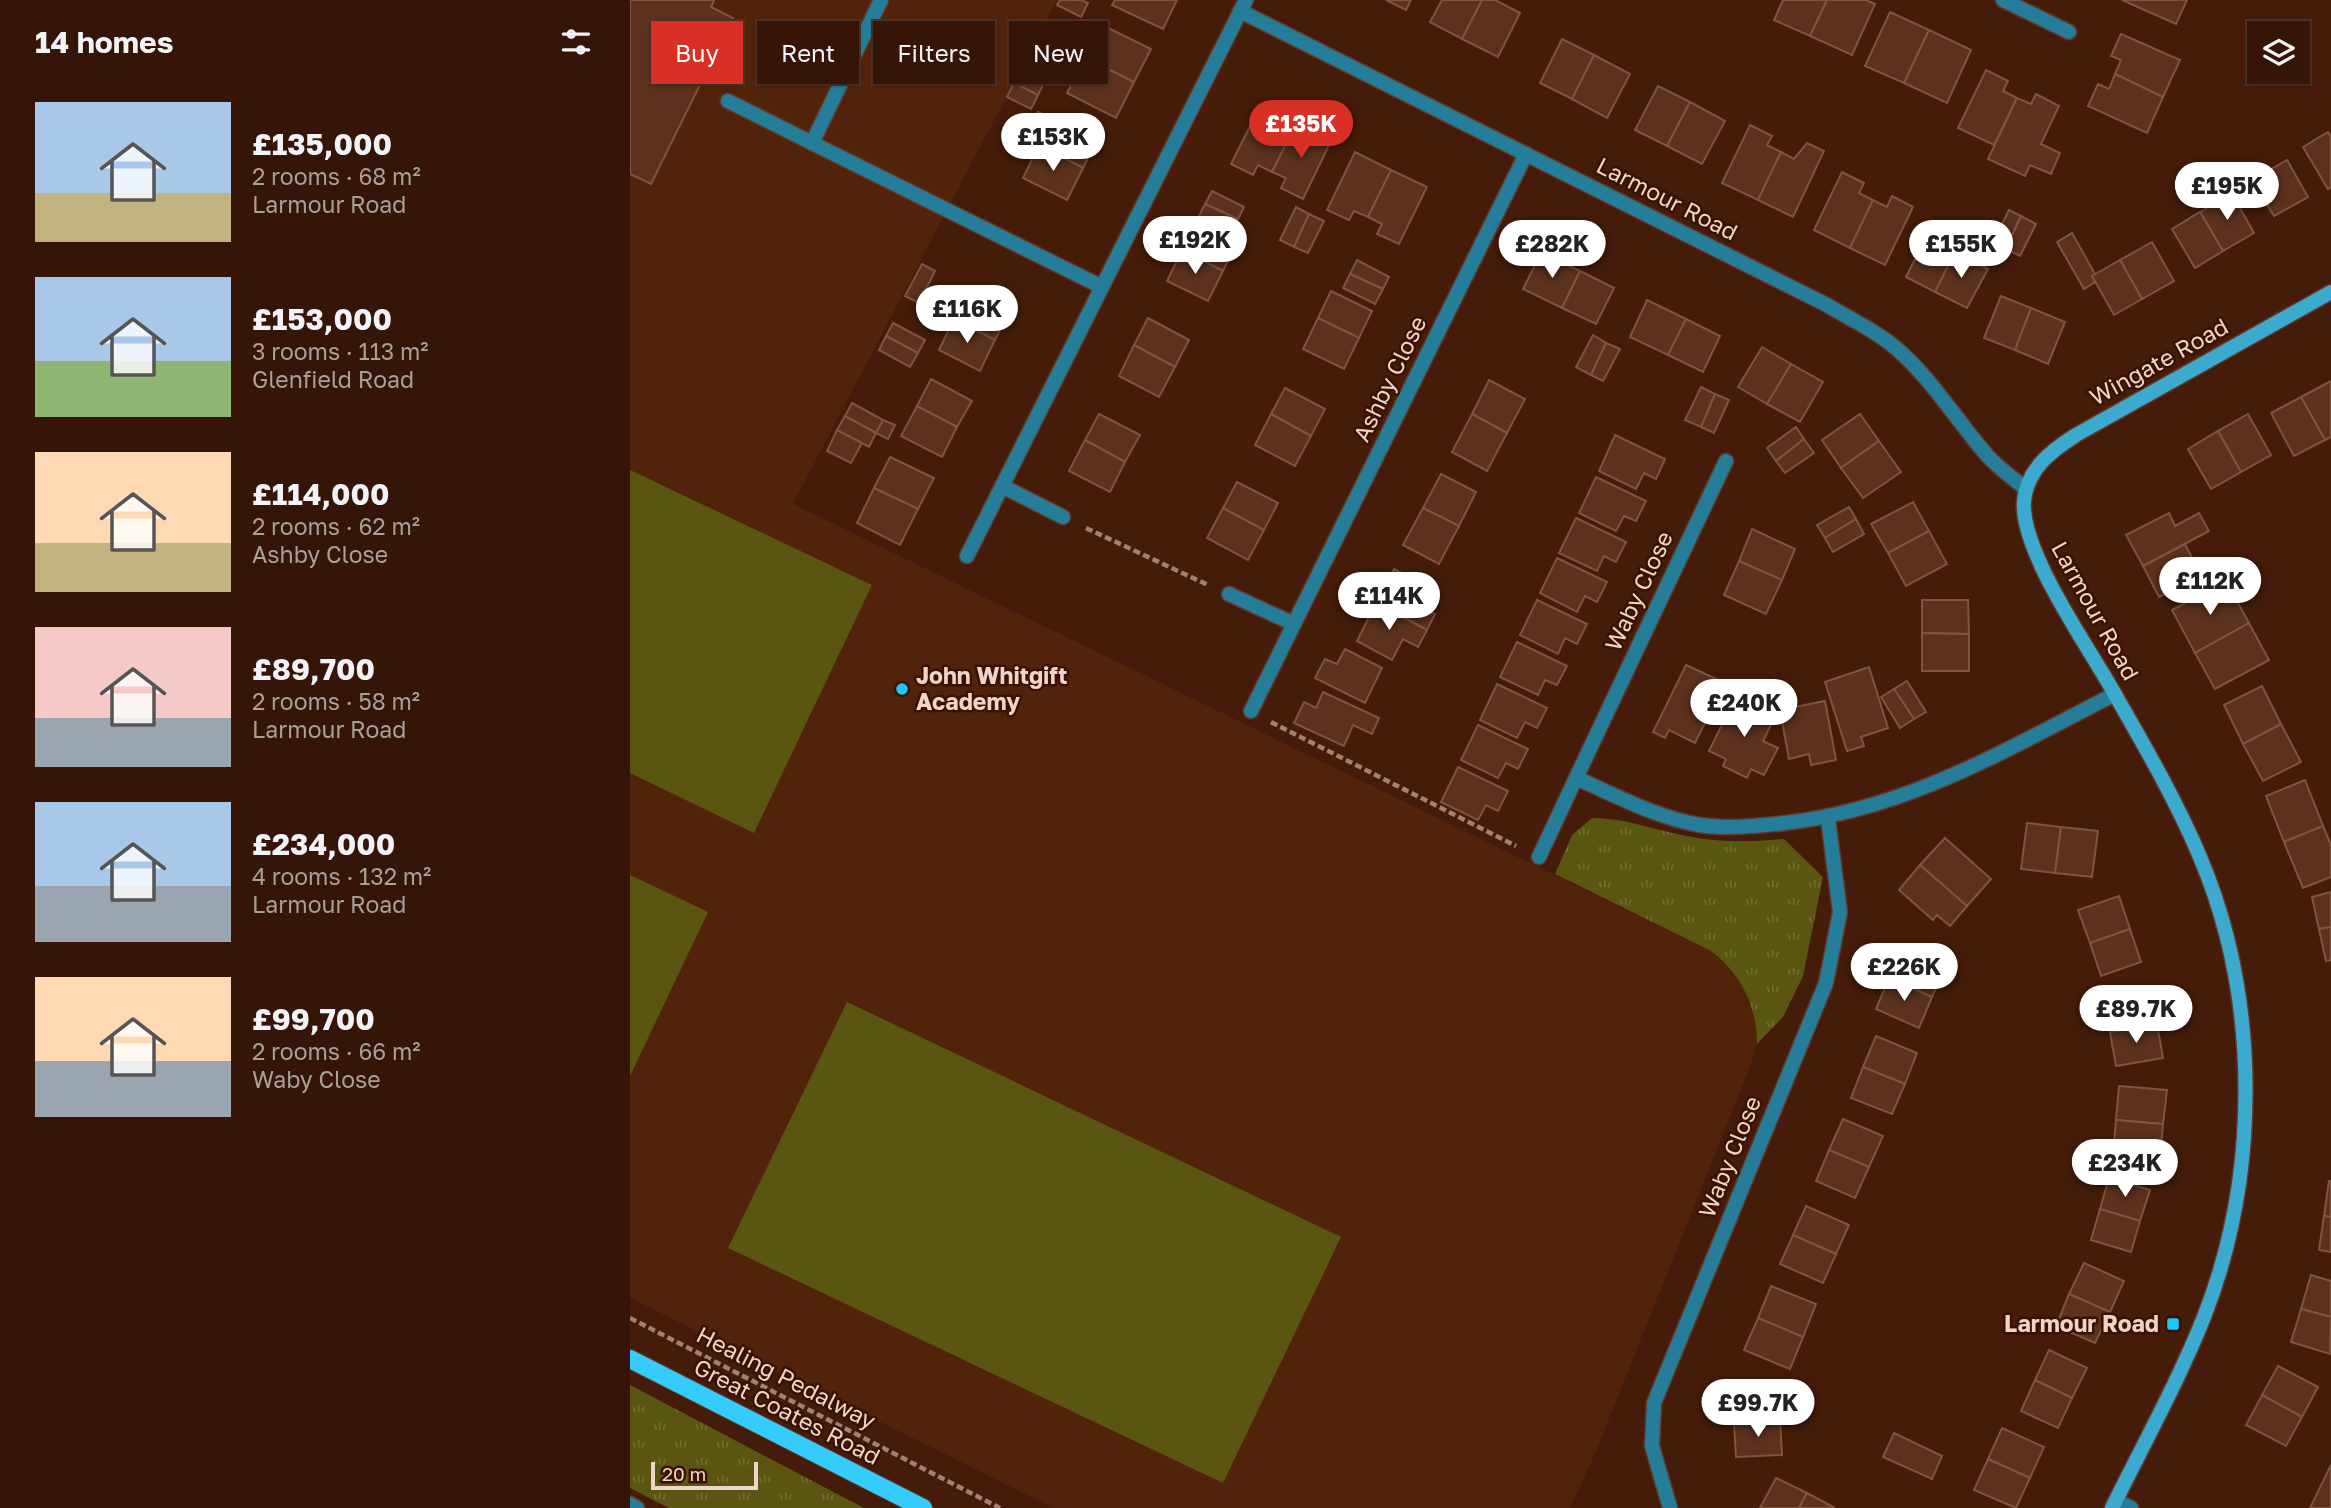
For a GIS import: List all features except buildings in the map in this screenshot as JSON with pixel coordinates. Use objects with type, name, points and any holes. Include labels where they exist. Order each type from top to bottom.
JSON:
[{"type":"main road","name":"Great Coates Road","points":[[630,1359],[923,1508]]},
{"type":"street","points":[[812,143],[881,0]]},
{"type":"street","points":[[2003,0],[2021,4],[2069,32]]},
{"type":"street","points":[[967,556],[1243,5]]},
{"type":"street","name":"Larmour Road","points":[[1243,5],[1526,154],[1827,305],[1888,342],[1946,401],[1986,454],[2026,489],[2025,521],[2039,561],[2115,694],[2200,858],[2219,912],[2235,979],[2246,1097],[2242,1158],[2233,1213],[2204,1317],[2114,1504]]},
{"type":"street","points":[[728,101],[1102,287]]},
{"type":"street","name":"Ashby Close","points":[[1251,711],[1526,154]]},
{"type":"street","name":"Wingate Road","points":[[2026,489],[2035,469],[2051,451],[2331,292]]},
{"type":"street","name":"Waby Close","points":[[1539,858],[1726,461]]},
{"type":"street","points":[[1002,486],[1063,517]]},
{"type":"street","points":[[1229,594],[1294,624]]},
{"type":"street","points":[[1576,778],[1650,810],[1700,824],[1760,825],[1828,819],[1902,798],[1975,766],[2115,694]]},
{"type":"street","name":"Waby Close","points":[[1670,1508],[1651,1446],[1654,1403],[1826,983],[1839,912],[1828,819]]},
{"type":"street","points":[[630,1504],[637,1508]]},
{"type":"street","points":[[2114,1504],[2131,1508]]},
{"type":"path","points":[[1063,517],[1229,594]]},
{"type":"path","points":[[1251,711],[1539,858]]},
{"type":"path","name":"Healing Pedalway","points":[[630,1318],[1000,1508]]},
{"type":"shaded area","name":"John Whitgift Academy","points":[[630,0],[1057,0],[1046,21],[1009,21],[1009,84],[1013,84],[793,504],[1711,951],[1728,964],[1746,993],[1757,1024],[1757,1044],[1751,1064],[1594,1456],[1570,1508],[1054,1508],[630,1298]]},
{"type":"green space","points":[[630,470],[872,585],[754,833],[630,773]]},
{"type":"green space","points":[[1592,818],[1628,822],[1711,840],[1784,839],[1823,877],[1803,976],[1783,1017],[1757,1044],[1754,1017],[1745,992],[1722,960],[1711,951],[1555,874],[1572,835]]},
{"type":"green space","points":[[630,875],[708,912],[630,1076]]},
{"type":"green space","points":[[847,1002],[1341,1237],[1223,1483],[728,1248]]},
{"type":"green space","points":[[630,1385],[864,1508],[669,1508],[630,1488]]},
{"type":"place","name":"John Whitgift Academy","points":[[902,689]]},
{"type":"place","name":"Larmour Road","points":[[2173,1324]]}]
